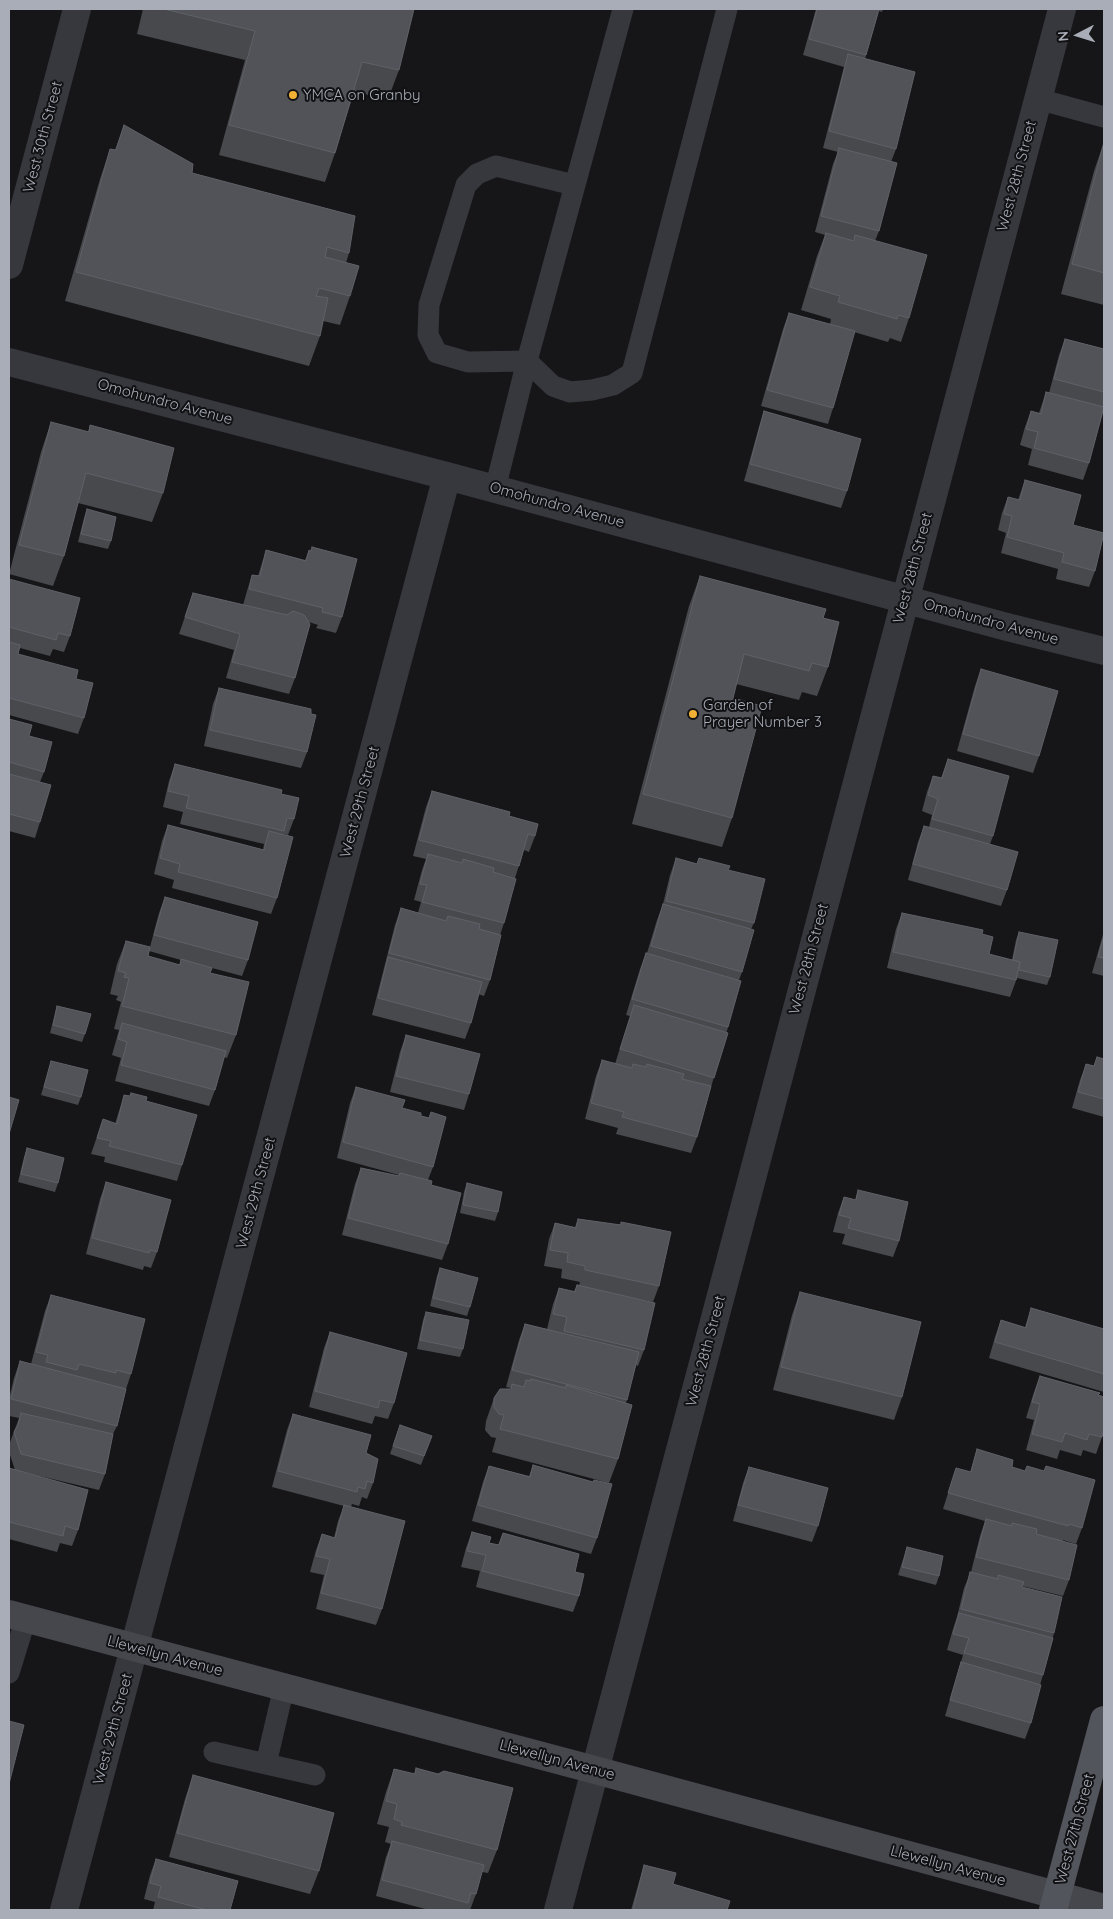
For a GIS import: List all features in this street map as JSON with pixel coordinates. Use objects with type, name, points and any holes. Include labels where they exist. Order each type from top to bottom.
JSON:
[{"type":"main road","name":"West 27th Street","points":[[1055,1903],[1104,1720]]},
{"type":"street","name":"West 30th Street","points":[[9,266],[77,9]]},
{"type":"street","name":"West 28th Street","points":[[558,1910],[904,599],[1062,9]]},
{"type":"street","name":"Omohundro Avenue","points":[[9,362],[447,476],[1104,651]]},
{"type":"street","name":"West 29th Street","points":[[64,1910],[447,476]]},
{"type":"street","name":"Llewellyn Avenue","points":[[17,1616],[595,1770],[1055,1903],[1104,1908]]},
{"type":"lane","points":[[495,489],[527,361],[622,9]]},
{"type":"lane","points":[[574,186],[496,166],[477,174],[466,185],[429,305],[428,335],[437,353],[468,362],[527,361],[553,386],[570,392],[592,390],[613,385],[632,373],[727,9]]},
{"type":"lane","points":[[1038,99],[1104,117]]},
{"type":"lane","points":[[9,1673],[17,1616]]},
{"type":"lane","points":[[266,1764],[284,1688]]},
{"type":"lane","points":[[214,1752],[315,1775]]},
{"type":"building","name":"YMCA on Granby","points":[[164,9],[414,9],[399,70],[362,62],[335,153],[229,125],[255,31]]},
{"type":"building","points":[[817,9],[879,9],[866,55],[809,39]]},
{"type":"building","points":[[848,54],[915,72],[896,149],[829,131]]},
{"type":"building","points":[[124,125],[193,164],[192,173],[355,216],[349,253],[327,247],[325,257],[359,266],[350,296],[319,288],[316,296],[328,298],[320,336],[76,272],[110,149],[116,150]]},
{"type":"building","points":[[1104,142],[1104,273],[1072,264]]},
{"type":"building","points":[[839,148],[897,163],[879,231],[821,216]]},
{"type":"building","points":[[826,233],[854,241],[855,235],[927,255],[909,318],[898,315],[897,319],[838,302],[840,296],[810,287]]},
{"type":"building","points":[[789,313],[855,331],[833,408],[767,390]]},
{"type":"building","points":[[1065,339],[1104,349],[1104,392],[1054,379]]},
{"type":"building","points":[[1046,392],[1104,407],[1089,463],[1034,448],[1038,432],[1026,429],[1031,411],[1041,414]]},
{"type":"building","points":[[764,411],[861,439],[847,491],[750,464]]},
{"type":"building","points":[[51,422],[89,432],[90,425],[174,448],[163,493],[86,473],[64,556],[19,545]]},
{"type":"building","points":[[1025,480],[1081,495],[1073,525],[1104,533],[1095,571],[1062,562],[1064,553],[1007,537],[1012,516],[1004,514],[1008,497],[1020,500]]},
{"type":"building","points":[[87,509],[116,517],[111,541],[81,534]]},
{"type":"building","points":[[312,547],[357,559],[342,617],[322,612],[323,608],[249,589],[252,575],[260,576],[266,550],[306,561],[309,550],[311,551]]},
{"type":"building","name":"Garden of Prayer Number 3","points":[[700,576],[826,609],[823,618],[839,622],[828,667],[812,663],[809,671],[744,654],[733,698],[762,706],[732,818],[643,794]]},
{"type":"building","points":[[9,579],[80,598],[70,636],[58,633],[56,640],[9,627]]},
{"type":"building","points":[[193,593],[287,615],[293,611],[304,615],[310,624],[295,678],[232,662],[240,634],[185,617]]},
{"type":"building","points":[[9,642],[20,645],[18,654],[78,670],[76,679],[93,683],[84,718],[9,698]]},
{"type":"building","points":[[981,669],[1058,691],[1039,756],[963,734]]},
{"type":"building","points":[[219,688],[311,709],[311,714],[316,715],[307,752],[210,730]]},
{"type":"building","points":[[9,719],[32,725],[29,736],[52,742],[44,772],[9,762]]},
{"type":"building","points":[[948,759],[1009,776],[993,836],[932,819],[938,799],[928,795],[933,776],[942,778]]},
{"type":"building","points":[[175,764],[282,790],[281,794],[299,798],[294,819],[287,818],[284,831],[186,808],[189,796],[168,791]]},
{"type":"building","points":[[9,774],[51,785],[40,822],[9,814]]},
{"type":"building","points":[[432,791],[510,812],[509,816],[538,824],[535,836],[528,834],[519,866],[419,840]]},
{"type":"building","points":[[168,825],[264,850],[269,831],[293,837],[277,898],[178,872],[180,864],[160,858]]},
{"type":"building","points":[[924,826],[1018,852],[1007,890],[913,864]]},
{"type":"building","points":[[428,854],[462,863],[463,859],[494,868],[493,872],[516,879],[504,923],[422,902],[427,885],[420,884]]},
{"type":"building","points":[[676,858],[697,864],[699,858],[730,866],[728,870],[765,879],[754,923],[666,901]]},
{"type":"building","points":[[165,897],[258,922],[248,960],[154,935]]},
{"type":"building","points":[[663,904],[754,930],[742,972],[651,946]]},
{"type":"building","points":[[401,908],[446,921],[448,916],[480,924],[479,929],[501,935],[490,980],[389,953]]},
{"type":"building","points":[[902,913],[983,930],[982,934],[993,937],[989,954],[1020,962],[1016,980],[893,952]]},
{"type":"building","points":[[1019,932],[1058,940],[1050,977],[1019,970],[1020,962],[1013,960]]},
{"type":"building","points":[[1104,936],[1104,958],[1098,957]]},
{"type":"building","points":[[126,941],[150,947],[148,956],[180,965],[181,959],[212,968],[210,973],[249,982],[236,1035],[122,1006],[129,978],[124,977],[126,973],[118,971]]},
{"type":"building","points":[[646,953],[741,981],[728,1027],[632,999]]},
{"type":"building","points":[[388,957],[482,982],[471,1023],[378,998]]},
{"type":"building","points":[[634,1005],[728,1033],[714,1078],[620,1049]]},
{"type":"building","points":[[57,1006],[91,1014],[85,1034],[53,1025]]},
{"type":"building","points":[[122,1023],[226,1051],[215,1090],[121,1065],[127,1042],[118,1039]]},
{"type":"building","points":[[406,1035],[480,1054],[469,1094],[396,1076]]},
{"type":"building","points":[[1097,1057],[1104,1059],[1104,1099],[1078,1092],[1086,1064],[1094,1066]]},
{"type":"building","points":[[602,1060],[632,1068],[633,1064],[646,1067],[647,1064],[684,1074],[682,1079],[711,1086],[697,1137],[622,1117],[624,1112],[591,1103]]},
{"type":"building","points":[[51,1061],[88,1070],[81,1097],[44,1087]]},
{"type":"building","points":[[356,1087],[405,1100],[402,1108],[421,1113],[421,1116],[429,1118],[431,1112],[446,1117],[433,1167],[343,1142]]},
{"type":"building","points":[[131,1093],[147,1097],[146,1101],[197,1115],[182,1165],[109,1146],[111,1141],[97,1138],[103,1119],[117,1124],[124,1095],[130,1096]]},
{"type":"building","points":[[9,1097],[19,1100],[9,1134]]},
{"type":"building","points":[[27,1148],[64,1158],[58,1183],[21,1174]]},
{"type":"building","points":[[361,1168],[399,1176],[400,1173],[432,1181],[431,1185],[461,1193],[448,1244],[348,1218]]},
{"type":"building","points":[[106,1182],[171,1200],[157,1252],[150,1250],[149,1253],[92,1238]]},
{"type":"building","points":[[467,1183],[502,1192],[498,1212],[463,1205]]},
{"type":"building","points":[[858,1190],[908,1202],[899,1241],[848,1228],[851,1218],[839,1215],[844,1197],[856,1200]]},
{"type":"building","points":[[578,1219],[621,1225],[621,1222],[671,1232],[659,1286],[585,1270],[585,1266],[567,1262],[568,1253],[550,1250],[555,1223],[576,1228]]},
{"type":"building","points":[[440,1268],[478,1278],[470,1307],[433,1298]]},
{"type":"building","points":[[577,1285],[655,1303],[644,1350],[564,1331],[567,1317],[553,1314],[559,1288],[575,1292]]},
{"type":"building","points":[[800,1292],[921,1322],[902,1397],[781,1367]]},
{"type":"building","points":[[51,1295],[145,1319],[131,1374],[116,1370],[116,1373],[79,1364],[77,1370],[46,1362],[48,1355],[36,1352]]},
{"type":"building","points":[[1031,1308],[1104,1329],[1104,1374],[995,1342],[1001,1320],[1026,1328]]},
{"type":"building","points":[[426,1312],[469,1320],[463,1349],[420,1340]]},
{"type":"building","points":[[525,1324],[639,1352],[627,1400],[512,1370]]},
{"type":"building","points":[[330,1332],[407,1353],[394,1403],[380,1400],[378,1408],[315,1391]]},
{"type":"building","points":[[20,1361],[126,1389],[117,1426],[11,1399]]},
{"type":"building","points":[[1040,1376],[1100,1393],[1098,1395],[1104,1397],[1104,1428],[1102,1437],[1089,1434],[1087,1440],[1065,1433],[1062,1442],[1032,1434],[1040,1404],[1032,1402]]},
{"type":"building","points":[[531,1379],[566,1388],[566,1385],[632,1405],[618,1459],[500,1429],[504,1415],[499,1414],[494,1407],[494,1398],[500,1389],[511,1389],[512,1384],[524,1387],[526,1380],[531,1381]]},
{"type":"building","points":[[21,1413],[113,1434],[105,1474],[21,1454],[14,1432]]},
{"type":"building","points":[[293,1414],[371,1435],[366,1453],[378,1459],[373,1483],[367,1481],[365,1489],[358,1487],[357,1492],[278,1471]]},
{"type":"building","points":[[400,1425],[432,1436],[424,1456],[393,1446]]},
{"type":"building","points":[[977,1449],[1013,1460],[1012,1467],[1025,1471],[1027,1466],[1044,1471],[1046,1466],[1095,1480],[1082,1528],[1069,1524],[1068,1526],[948,1493],[956,1468],[971,1472]]},
{"type":"building","points":[[533,1465],[593,1482],[594,1480],[612,1484],[597,1538],[478,1505],[489,1466],[530,1477]]},
{"type":"building","points":[[749,1467],[828,1488],[818,1526],[738,1505]]},
{"type":"building","points":[[9,1468],[88,1490],[78,1530],[65,1526],[63,1536],[9,1522]]},
{"type":"building","points":[[344,1505],[405,1521],[382,1609],[321,1593],[330,1559],[316,1556],[322,1534],[335,1538]]},
{"type":"building","points":[[986,1519],[1012,1526],[1012,1523],[1037,1529],[1036,1534],[1077,1545],[1069,1580],[976,1557]]},
{"type":"building","points":[[472,1532],[491,1537],[489,1543],[499,1545],[503,1533],[579,1554],[575,1572],[584,1574],[579,1596],[482,1571],[486,1555],[467,1551]]},
{"type":"building","points":[[907,1547],[943,1556],[939,1576],[902,1567]]},
{"type":"building","points":[[970,1572],[998,1579],[998,1575],[1024,1582],[1022,1587],[1062,1597],[1054,1633],[961,1609]]},
{"type":"building","points":[[959,1613],[1053,1638],[1043,1675],[964,1653],[969,1638],[953,1634]]},
{"type":"building","points":[[961,1662],[1041,1685],[1031,1723],[950,1700]]},
{"type":"building","points":[[9,1721],[24,1725],[9,1784]]},
{"type":"building","points":[[416,1768],[438,1774],[444,1771],[513,1788],[497,1850],[401,1825],[402,1822],[394,1819],[397,1804],[386,1801],[394,1769],[415,1774]]},
{"type":"building","points":[[193,1775],[334,1813],[319,1871],[177,1833]]},
{"type":"building","points":[[392,1841],[484,1865],[476,1894],[471,1893],[468,1903],[382,1880]]},
{"type":"building","points":[[156,1859],[238,1881],[230,1910],[207,1910],[158,1897],[161,1886],[150,1883]]},
{"type":"building","points":[[644,1865],[676,1873],[673,1884],[730,1901],[727,1910],[633,1910]]},
{"type":"place","name":"YMCA on Granby","points":[[293,95]]},
{"type":"place","name":"Garden of Prayer Number 3","points":[[693,714]]}]
